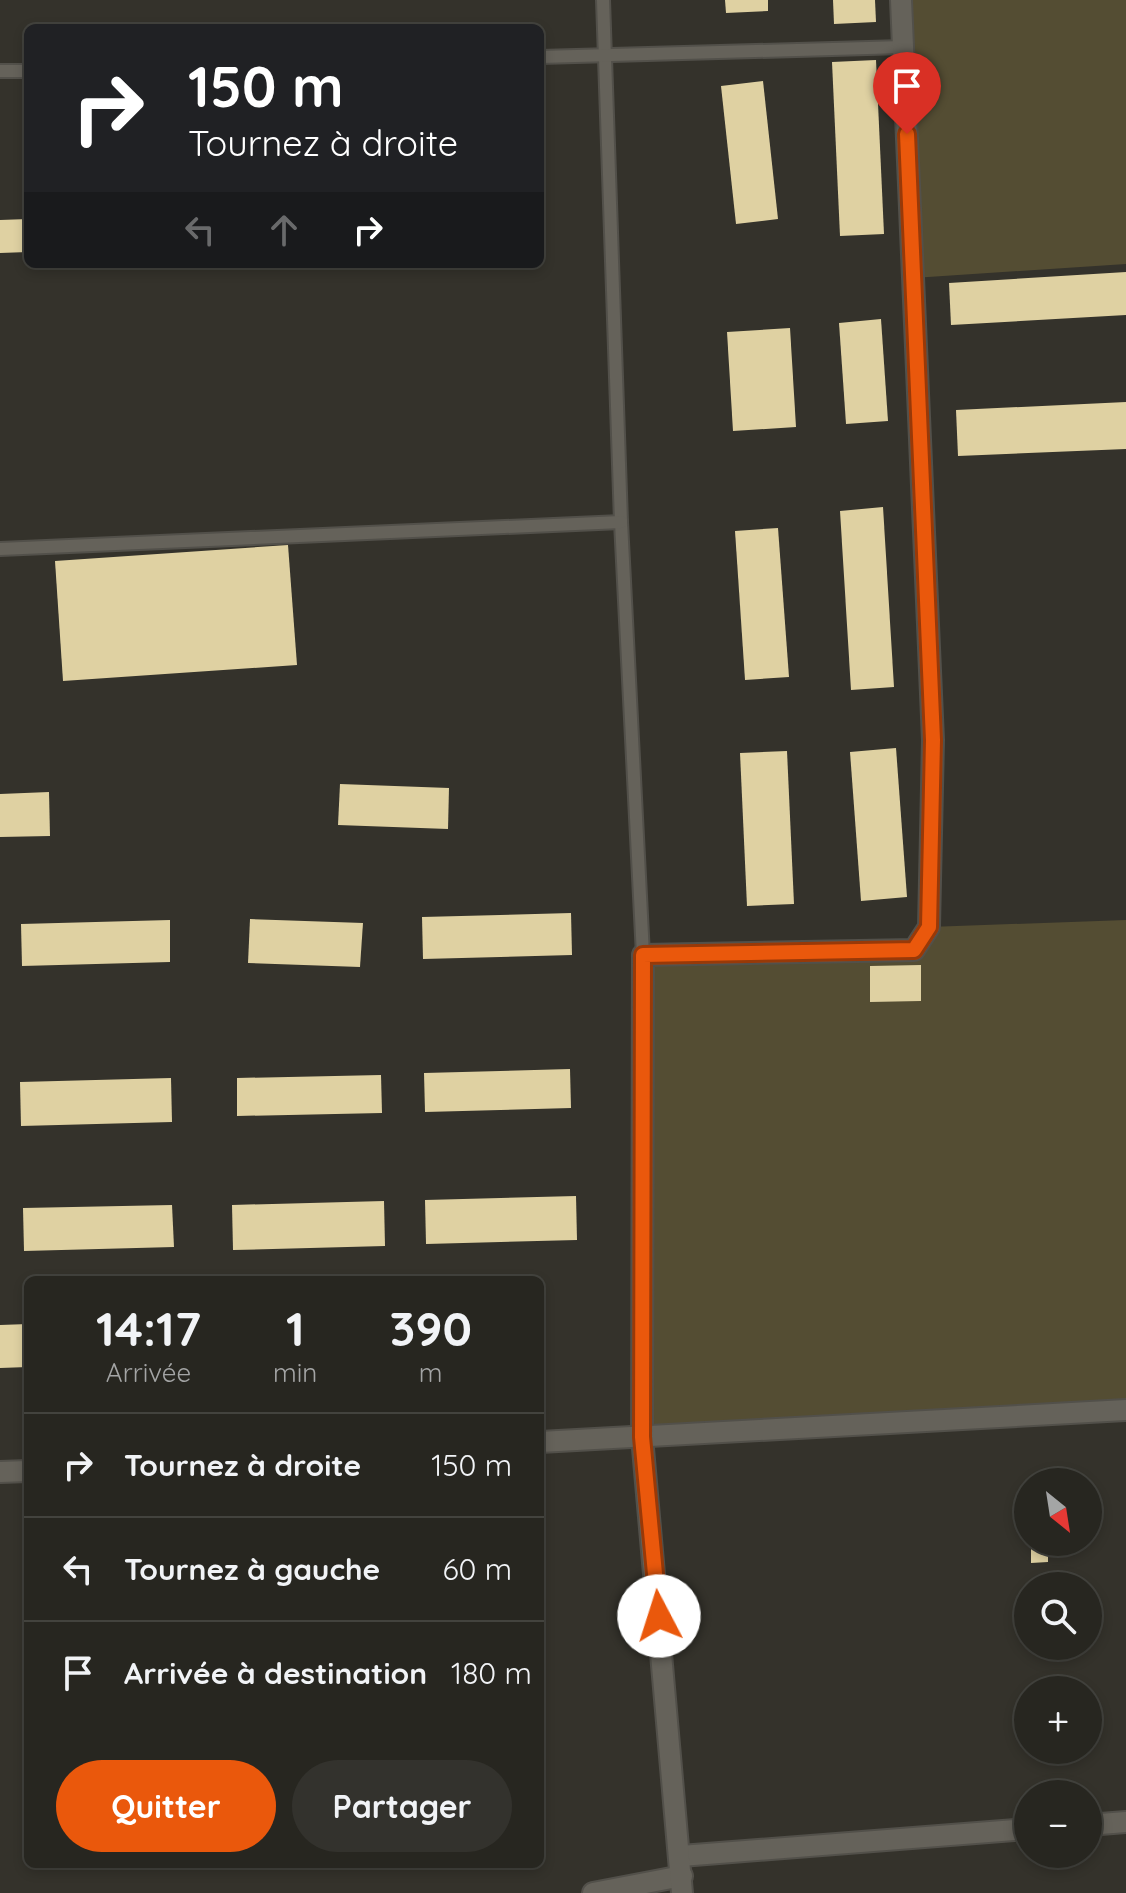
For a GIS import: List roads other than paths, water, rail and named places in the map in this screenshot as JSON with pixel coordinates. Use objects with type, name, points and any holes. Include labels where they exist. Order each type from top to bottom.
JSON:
[{"type":"street","points":[[681,1875],[642,1437],[643,955],[914,950],[929,927],[933,740],[901,0]]},
{"type":"street","points":[[544,1442],[1126,1410]]},
{"type":"street","points":[[0,1472],[24,1471]]},
{"type":"street","points":[[1102,1824],[1126,1822]]},
{"type":"street","points":[[593,1893],[681,1875],[1014,1831]]},
{"type":"lane","points":[[603,0],[621,522],[643,955]]},
{"type":"lane","points":[[544,57],[903,47]]},
{"type":"lane","points":[[0,71],[24,71]]},
{"type":"lane","points":[[0,549],[621,522]]}]
